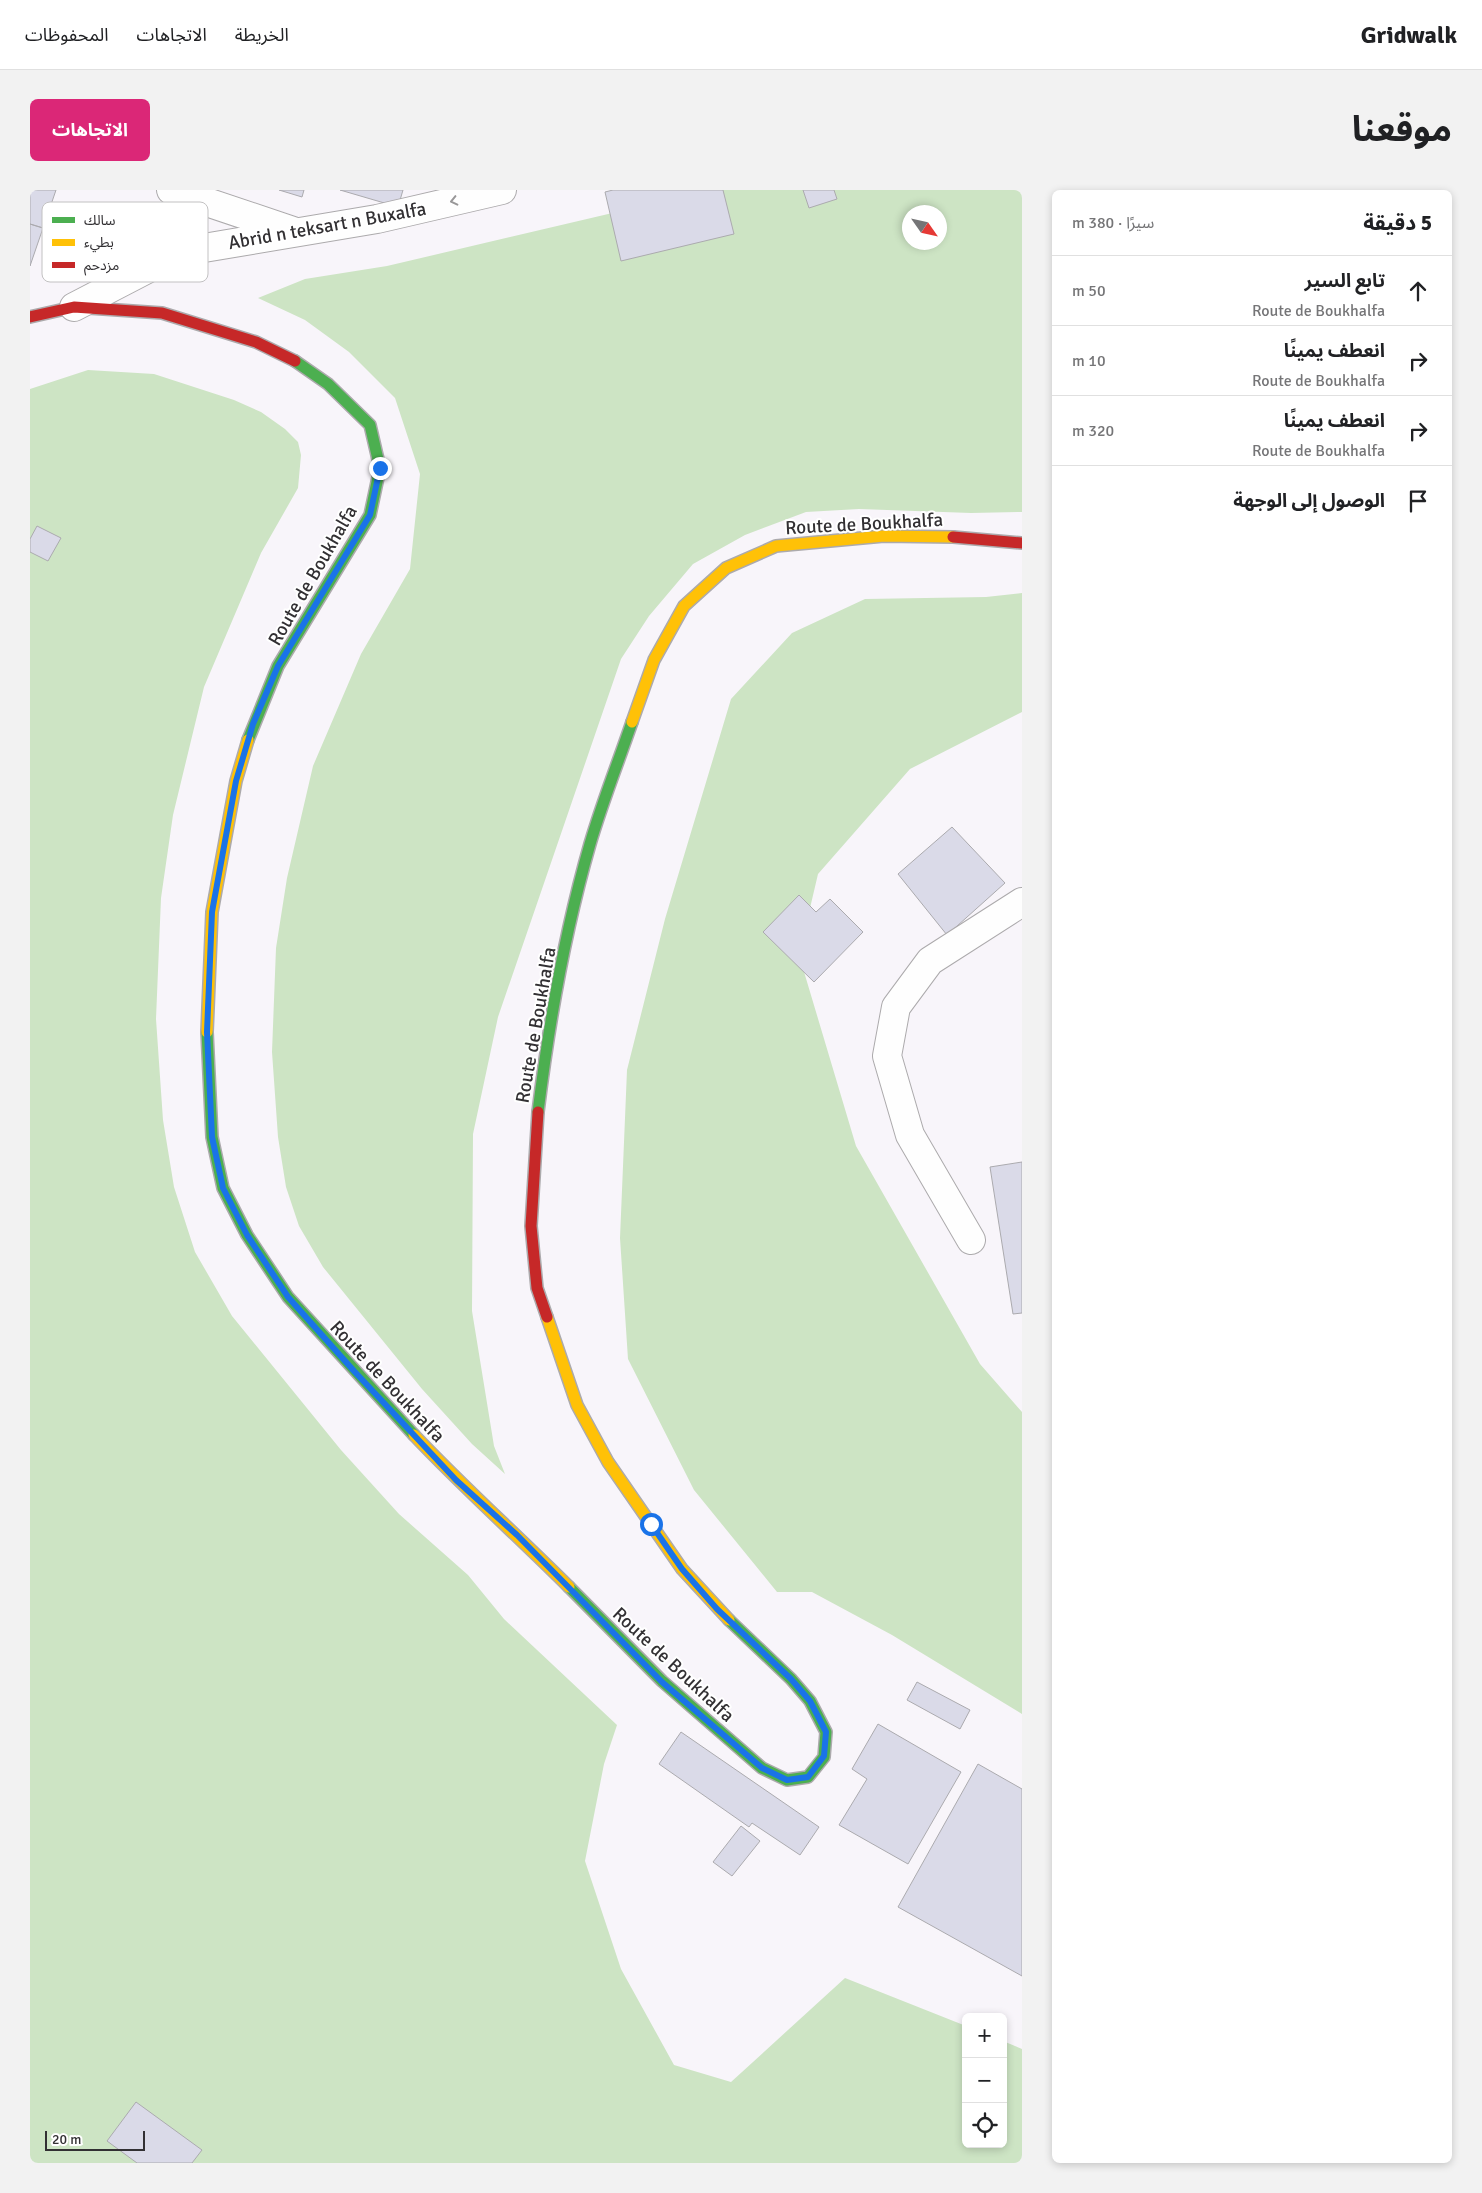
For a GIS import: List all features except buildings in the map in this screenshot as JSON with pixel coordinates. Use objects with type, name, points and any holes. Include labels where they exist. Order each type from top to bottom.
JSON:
[{"type":"main road","name":"Route de Boukhalfa","points":[[30,317],[74,307],[162,313],[256,342],[293,359],[328,384],[370,425],[380,468],[370,515],[278,666],[253,724],[236,781],[212,912],[207,1032],[212,1137],[223,1188],[247,1235],[288,1297],[405,1427],[456,1480],[517,1535],[662,1682],[762,1768],[787,1780],[808,1777],[824,1756],[826,1732],[810,1701],[791,1679],[717,1609],[682,1569],[608,1462],[576,1405],[538,1288],[531,1226],[534,1170],[545,1054],[556,996],[590,844],[654,660],[684,606],[726,568],[776,546],[835,539],[893,536],[942,536],[1022,543]]},
{"type":"street","points":[[170,190],[206,202]]},
{"type":"street","name":"Abrid n teksart n Buxalfa","points":[[208,247],[377,219],[502,190]]},
{"type":"street","points":[[208,203],[297,232]]},
{"type":"street","name":"Abrid n teksart n Buxalfa","points":[[74,307],[122,282]]},
{"type":"street","points":[[971,1240],[910,1135],[887,1056],[896,1007],[930,961],[1022,902]]},
{"type":"green space","points":[[695,190],[1022,190],[1022,512],[971,513],[859,509],[806,512],[745,535],[693,564],[649,616],[621,659],[498,1017],[473,1134],[472,1311],[494,1446],[505,1474],[472,1444],[422,1389],[323,1267],[299,1226],[286,1187],[278,1137],[272,1052],[276,948],[287,878],[313,766],[361,654],[410,569],[420,474],[395,398],[349,352],[305,320],[258,298],[305,279],[387,266],[621,211]]},
{"type":"green space","points":[[88,370],[154,374],[234,400],[261,412],[285,429],[298,442],[301,455],[298,488],[261,553],[204,687],[173,815],[161,898],[156,1019],[163,1120],[174,1187],[195,1252],[232,1316],[341,1450],[399,1514],[468,1575],[504,1619],[617,1725],[604,1764],[585,1861],[621,1969],[674,2065],[731,2082],[845,1978],[962,2024],[962,2148],[1007,2148],[1007,2043],[1022,2049],[1022,2163],[30,2163],[30,389]]},
{"type":"green space","points":[[1022,593],[1022,712],[910,769],[818,874],[799,955],[856,1146],[980,1364],[1022,1412],[1022,1714],[892,1635],[812,1592],[777,1592],[694,1490],[628,1359],[620,1238],[627,1070],[665,919],[731,699],[792,633],[865,599],[986,597]]},
{"type":"traffic: fast","points":[[248,740],[278,666],[370,515],[380,468],[370,425],[328,384],[295,361]]},
{"type":"traffic: fast","points":[[538,1112],[547,1044],[565,943],[595,829],[632,722]]},
{"type":"traffic: fast","points":[[207,1032],[212,1137],[223,1188],[247,1235],[288,1297],[414,1435]]},
{"type":"traffic: fast","points":[[569,1587],[662,1681],[762,1768],[787,1780],[808,1777],[824,1757],[826,1732],[810,1701],[791,1679],[729,1620]]},
{"type":"traffic: slow","points":[[632,722],[654,660],[684,606],[726,568],[776,546],[884,536],[953,537]]},
{"type":"traffic: slow","points":[[207,1032],[212,912],[236,781],[248,740]]},
{"type":"traffic: slow","points":[[547,1317],[577,1405],[608,1462],[682,1569],[729,1620]]},
{"type":"traffic: slow","points":[[414,1435],[569,1587]]},
{"type":"traffic: jam","points":[[30,317],[74,307],[162,313],[256,342],[295,361]]},
{"type":"traffic: jam","points":[[953,537],[1022,543]]},
{"type":"traffic: jam","points":[[538,1112],[531,1226],[537,1288],[547,1317]]},
{"type":"route","points":[[380,468],[370,515],[278,666],[253,724],[236,781],[212,912],[207,1032],[212,1137],[223,1188],[247,1235],[288,1297],[392,1414],[456,1480],[517,1535],[662,1682],[762,1768],[787,1780],[808,1777],[824,1756],[826,1732],[810,1701],[791,1679],[717,1609],[682,1569],[651,1524]]}]
